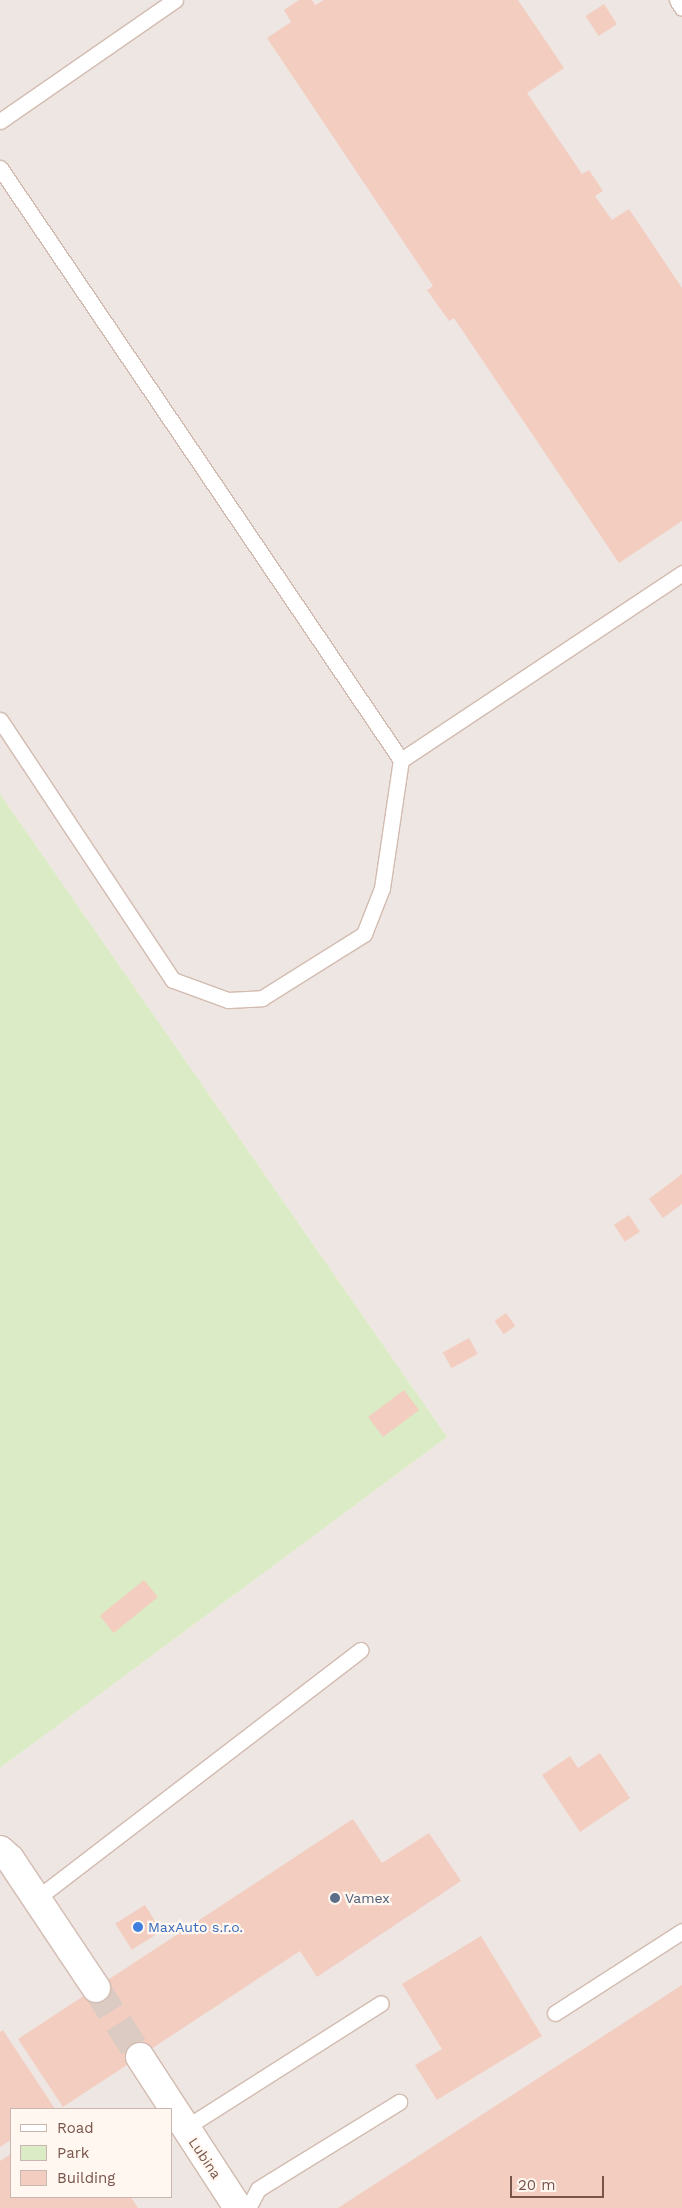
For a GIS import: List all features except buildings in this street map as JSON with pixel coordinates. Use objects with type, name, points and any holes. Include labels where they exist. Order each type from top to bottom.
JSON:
[{"type":"street","points":[[0,1850],[36,1899],[96,1988]]},
{"type":"street","name":"Lubina","points":[[140,2057],[238,2208]]},
{"type":"lane","points":[[0,121],[175,0]]},
{"type":"lane","points":[[677,0],[682,8]]},
{"type":"lane","points":[[0,168],[400,760],[382,888],[364,934],[262,998],[228,1000],[173,980],[0,720]]},
{"type":"lane","points":[[400,760],[682,573]]},
{"type":"lane","points":[[36,1899],[360,1650]]},
{"type":"lane","points":[[555,2013],[682,1931]]},
{"type":"lane","points":[[185,2128],[381,2003]]},
{"type":"lane","points":[[248,2208],[258,2189],[399,2102]]},
{"type":"shaded area","points":[[0,0],[682,0],[682,2208],[0,2208],[0,1768],[447,1437],[0,794]]},
{"type":"green space","points":[[0,794],[447,1437],[0,1768]]},
{"type":"tunnel","points":[[96,1988],[140,2057]]},
{"type":"place","name":"Vamex","points":[[335,1898]]},
{"type":"place","name":"MaxAuto s.r.o.","points":[[138,1927]]}]
